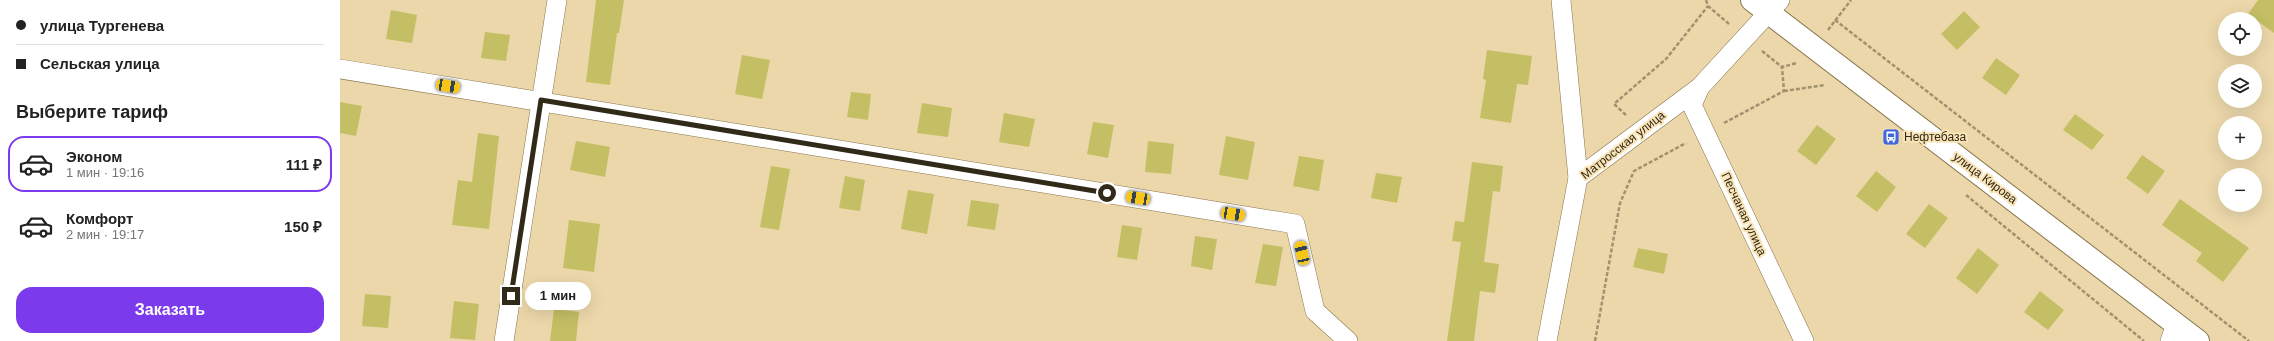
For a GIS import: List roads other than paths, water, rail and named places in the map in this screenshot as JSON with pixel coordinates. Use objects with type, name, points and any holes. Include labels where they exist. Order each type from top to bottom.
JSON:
[{"type":"main road","name":"улица Кирова","points":[[1752,0],[1774,7],[2173,332],[2198,341]]},
{"type":"street","points":[[504,341],[557,0]]},
{"type":"street","points":[[1561,0],[1578,178]]},
{"type":"street","name":"Матросская улица","points":[[1547,341],[1578,178],[1700,86],[1774,7]]},
{"type":"street","points":[[340,69],[541,100],[1296,224],[1315,311],[1348,341]]},
{"type":"street","name":"Песчаная улица","points":[[1700,86],[1692,105],[1804,341]]},
{"type":"place","name":"Нефтебаза","points":[[1891,137]]}]
